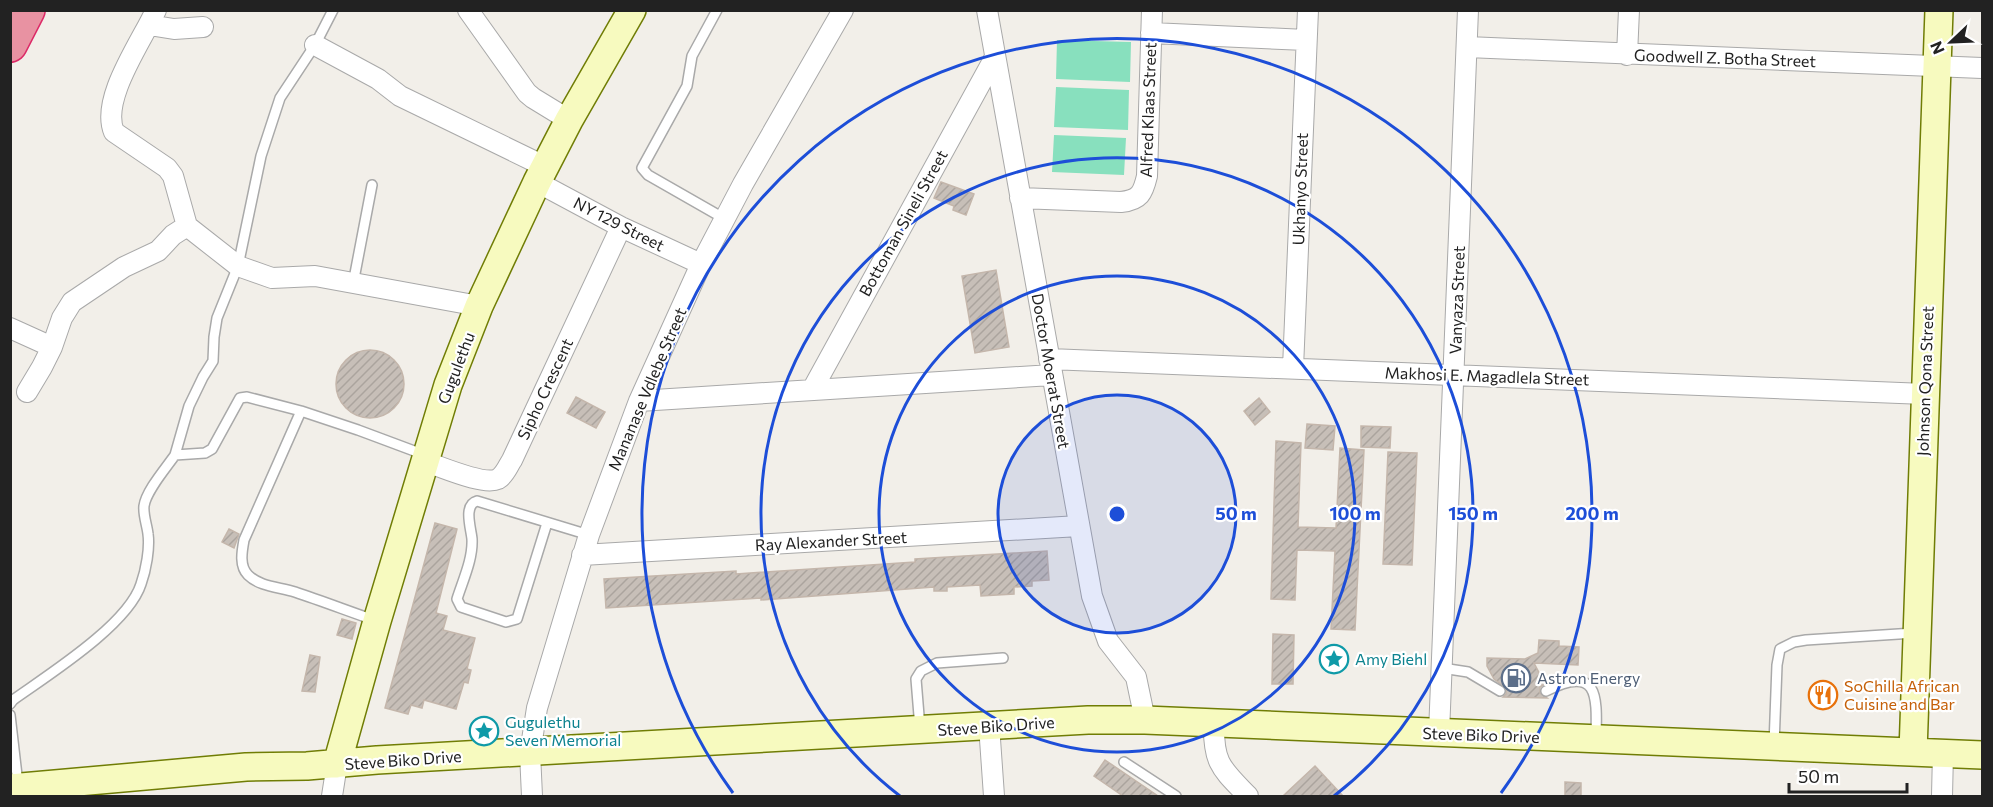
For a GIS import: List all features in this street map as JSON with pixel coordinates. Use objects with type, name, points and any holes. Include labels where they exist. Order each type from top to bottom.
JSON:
[{"type":"highway","points":[[10,17],[16,10]]},
{"type":"highway","points":[[10,45],[28,10]]},
{"type":"main road","name":"Gugulethu","points":[[339,757],[424,458],[448,385],[479,306],[542,175],[632,10]]},
{"type":"main road","name":"Johnson Qona Street","points":[[1913,752],[1939,10]]},
{"type":"main road","name":"Steve Biko Drive","points":[[15,787],[339,757],[377,760],[530,753],[989,725],[1145,720],[1913,752],[1943,762],[1983,755]]},
{"type":"street","name":"Mananase Vdlebe Street","points":[[532,796],[530,753],[537,708],[582,555],[639,401],[701,264],[843,10]]},
{"type":"street","name":"Doctor Moerat Street","points":[[987,10],[1079,526],[1096,607],[1108,641],[1136,677],[1145,720]]},
{"type":"street","name":"Alfred Klaas Street","points":[[1020,198],[1121,202],[1132,201],[1144,189],[1147,176],[1152,10]]},
{"type":"street","name":"Ukhanyo Street","points":[[1293,368],[1308,10]]},
{"type":"street","name":"Vanyaza Street","points":[[1439,733],[1468,10]]},
{"type":"street","points":[[1627,55],[1629,10]]},
{"type":"street","points":[[474,13],[527,93],[533,99],[570,120]]},
{"type":"street","points":[[203,27],[174,29],[152,18],[118,87],[111,110],[114,132],[167,168],[172,176],[187,226],[238,266],[272,278],[315,276],[479,306]]},
{"type":"street","points":[[1151,33],[1306,40]]},
{"type":"street","name":"NY 129 Street","points":[[315,45],[378,79],[400,96],[542,175],[621,227],[701,264]]},
{"type":"street","name":"Goodwell Z. Botha Street","points":[[1467,47],[1983,68]]},
{"type":"street","name":"Bottoman Sineli Street","points":[[812,390],[995,57]]},
{"type":"street","points":[[27,392],[52,347],[62,318],[72,302],[124,267],[158,251],[173,235],[187,226]]},
{"type":"street","name":"Sipho Crescent","points":[[424,458],[487,481],[503,475],[621,227]]},
{"type":"street","points":[[10,328],[52,347]]},
{"type":"street","name":"Makhosi E. Magadlela Street","points":[[639,401],[812,390],[1050,367],[1293,368],[1925,394]]},
{"type":"street","name":"Ray Alexander Street","points":[[582,555],[1079,526]]},
{"type":"street","points":[[1214,723],[1215,750],[1218,760],[1223,770],[1248,796]]},
{"type":"street","points":[[989,725],[994,796]]},
{"type":"street","points":[[332,796],[339,757]]},
{"type":"street","points":[[1942,796],[1943,762]]},
{"type":"lane","points":[[10,704],[85,648],[129,605],[142,584],[148,537],[144,505],[160,475],[175,455],[189,406],[213,361],[217,318],[238,266],[261,156],[277,107],[289,83],[315,45],[333,10]]},
{"type":"lane","points":[[717,10],[692,56],[687,86],[642,168],[648,175],[725,219]]},
{"type":"lane","points":[[353,284],[372,185]]},
{"type":"lane","points":[[175,455],[205,453],[212,448],[240,399],[247,397],[301,411],[358,430],[424,458]]},
{"type":"lane","points":[[301,411],[244,540],[242,565],[247,575],[257,582],[294,591],[377,621]]},
{"type":"lane","points":[[547,523],[517,619],[506,622],[461,607],[457,599],[472,551],[468,519],[471,504],[477,501],[589,535]]},
{"type":"lane","points":[[1774,747],[1777,665],[1780,649],[1794,642],[1806,640],[1916,633]]},
{"type":"lane","points":[[921,730],[916,679],[921,670],[937,663],[1004,658]]},
{"type":"lane","points":[[1442,668],[1468,672],[1500,691]]},
{"type":"lane","points":[[1546,691],[1570,682],[1586,683],[1592,688],[1595,695],[1596,740]]},
{"type":"lane","points":[[10,715],[15,787]]},
{"type":"lane","points":[[1125,762],[1176,796]]},
{"type":"green space","points":[[1057,40],[1131,42],[1130,82],[1056,79]]},
{"type":"green space","points":[[1056,87],[1129,90],[1128,130],[1054,127]]},
{"type":"green space","points":[[1054,135],[1126,138],[1124,175],[1052,172]]},
{"type":"building","points":[[941,182],[974,194],[966,215],[953,210],[954,206],[934,198]]},
{"type":"building","points":[[996,270],[1009,347],[975,353],[962,276]]},
{"type":"building","points":[[370,350],[383,352],[394,360],[402,371],[404,384],[402,397],[394,408],[383,416],[370,418],[357,416],[346,408],[338,397],[336,384],[338,371],[346,360],[357,352]]},
{"type":"building","points":[[576,397],[605,412],[596,428],[567,413]]},
{"type":"building","points":[[1259,398],[1270,412],[1255,425],[1244,411]]},
{"type":"building","points":[[1307,424],[1335,426],[1333,450],[1305,448]]},
{"type":"building","points":[[1361,426],[1391,427],[1390,448],[1361,447]]},
{"type":"building","points":[[1276,441],[1301,443],[1298,527],[1336,528],[1340,448],[1364,450],[1355,630],[1331,629],[1335,551],[1297,550],[1295,600],[1271,599]]},
{"type":"building","points":[[1388,452],[1417,453],[1412,565],[1383,564]]},
{"type":"building","points":[[435,523],[457,529],[436,613],[447,616],[443,630],[475,638],[467,669],[471,670],[468,683],[464,682],[456,709],[424,700],[422,708],[411,705],[408,714],[385,708]]},
{"type":"building","points":[[229,529],[239,534],[234,548],[222,542]]},
{"type":"building","points":[[1047,551],[1049,580],[1032,581],[1032,586],[1014,587],[1014,594],[981,596],[980,585],[947,587],[947,591],[934,591],[934,587],[761,600],[761,598],[606,608],[604,579],[736,571],[736,574]]},
{"type":"building","points":[[342,619],[356,623],[352,639],[337,635]]},
{"type":"building","points":[[1273,634],[1294,635],[1293,684],[1272,684]]},
{"type":"building","points":[[1539,640],[1559,641],[1559,646],[1579,647],[1578,665],[1534,663],[1545,684],[1540,687],[1540,693],[1547,698],[1503,697],[1506,694],[1506,688],[1494,679],[1487,666],[1487,658],[1525,659],[1538,653]]},
{"type":"building","points":[[310,655],[320,657],[315,692],[302,691]]},
{"type":"building","points":[[1105,760],[1158,796],[1123,796],[1094,776]]},
{"type":"building","points":[[1315,766],[1343,796],[1283,796]]},
{"type":"building","points":[[1565,782],[1581,783],[1581,796],[1565,796]]},
{"type":"place","name":"Amy Biehl","points":[[1334,659]]},
{"type":"place","name":"Astron Energy","points":[[1516,678]]},
{"type":"place","name":"SoChilla African Cuisine and Bar","points":[[1823,695]]},
{"type":"place","name":"Gugulethu Seven Memorial","points":[[484,731]]}]
